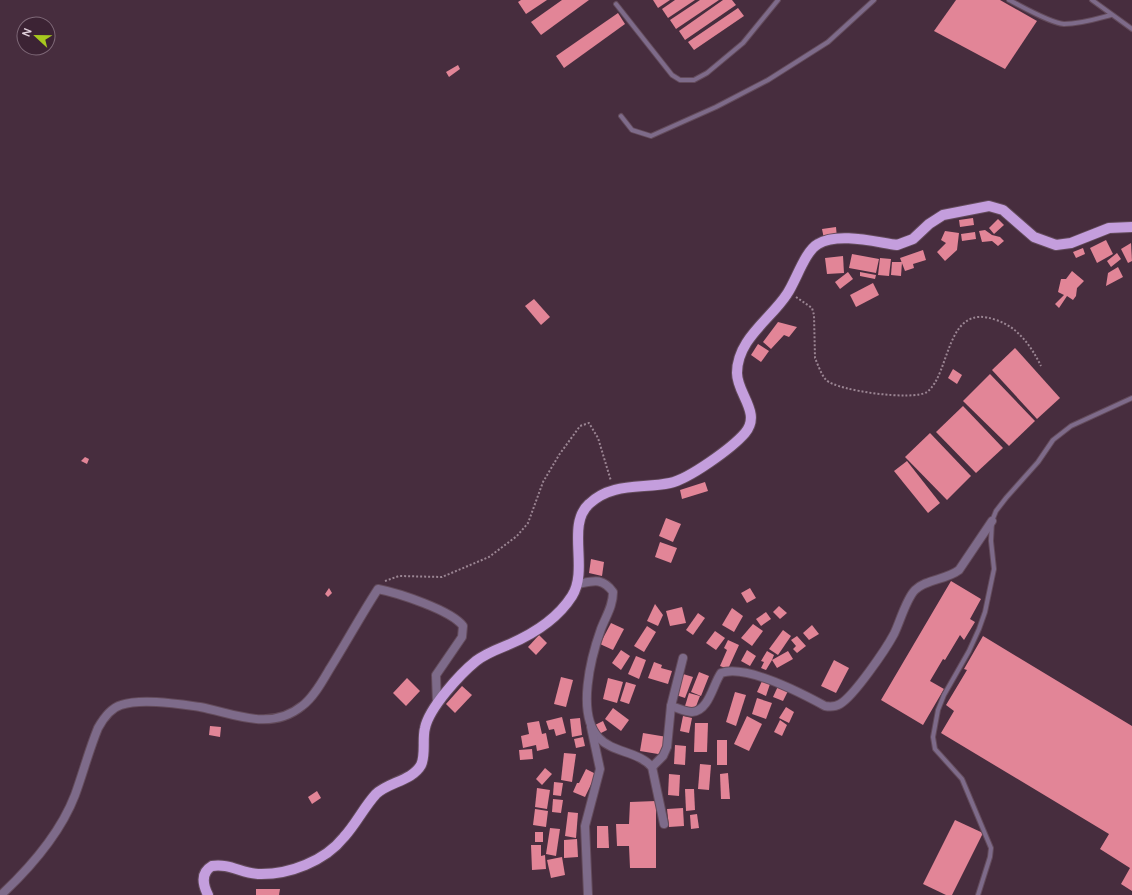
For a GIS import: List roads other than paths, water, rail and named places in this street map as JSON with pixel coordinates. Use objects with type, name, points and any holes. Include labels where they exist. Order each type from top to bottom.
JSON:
[{"type":"main road","points":[[208,895],[203,880],[205,873],[212,866],[221,864],[243,871],[260,874],[282,872],[312,862],[330,852],[344,837],[377,793],[407,777],[421,765],[426,722],[437,704],[476,660],[488,653],[519,640],[549,621],[567,603],[578,584],[579,528],[582,516],[585,508],[593,500],[614,489],[671,483],[681,480],[727,449],[744,434],[749,428],[751,414],[738,384],[738,364],[748,340],[788,292],[813,247],[820,242],[843,238],[897,244],[904,243],[913,239],[928,224],[943,215],[989,206],[1003,210],[1029,234],[1056,245],[1071,243],[1109,228],[1132,227]]},
{"type":"street","points":[[671,706],[689,712],[697,711],[706,703],[721,673],[731,671],[778,682],[825,706],[833,707],[840,704],[850,696],[888,644],[912,592],[920,586],[959,570],[992,521]]},
{"type":"street","points":[[578,584],[597,581],[607,584],[613,592],[610,610],[601,629],[591,661],[588,688],[590,727],[600,770],[584,826],[588,895]]},
{"type":"street","points":[[1,895],[33,865],[56,830],[74,796],[98,728],[103,720],[116,707],[121,705],[148,702],[201,707],[241,718],[263,719],[281,717],[302,706],[320,684],[378,589],[401,595],[446,614],[460,622],[463,626],[462,637],[436,675],[437,704]]},
{"type":"street","points":[[652,767],[666,751],[671,706],[683,658]]},
{"type":"street","points":[[590,727],[599,739],[609,745],[634,755],[652,767],[664,824]]},
{"type":"lane","points":[[616,4],[672,75],[680,80],[694,80],[707,72],[743,42],[778,0]]},
{"type":"lane","points":[[621,116],[632,130],[651,136],[716,107],[768,80],[828,42],[874,0]]},
{"type":"lane","points":[[1009,0],[1037,14],[1063,24],[1088,22],[1111,15]]},
{"type":"lane","points":[[1092,0],[1132,29]]},
{"type":"lane","points":[[978,895],[990,857],[991,848],[962,779],[935,749],[933,737],[938,710],[969,650],[985,612],[994,569],[991,540],[992,521],[996,511],[1038,462],[1053,440],[1071,426],[1132,398]]}]
